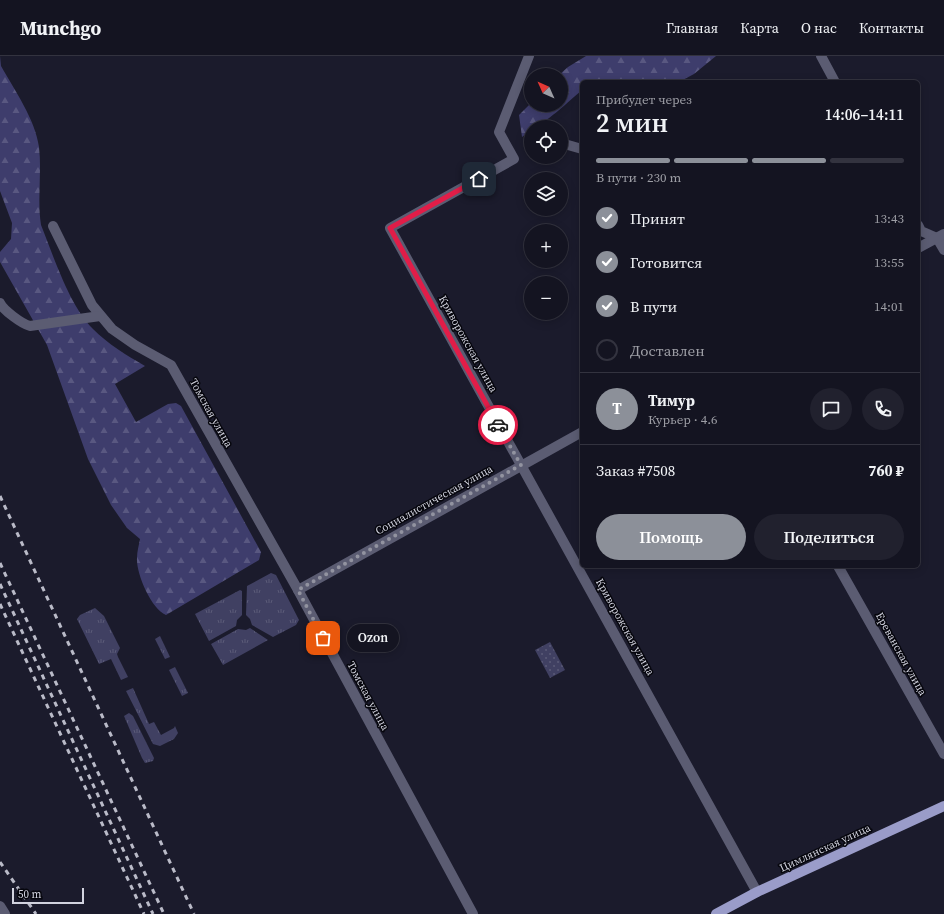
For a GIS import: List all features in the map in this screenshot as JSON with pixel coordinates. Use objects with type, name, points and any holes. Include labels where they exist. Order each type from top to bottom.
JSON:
[{"type":"main road","name":"Цимлянская улица","points":[[716,914],[757,892],[944,806]]},
{"type":"street","name":"Криворожская улица","points":[[529,56],[499,132],[514,159],[390,228],[757,892]]},
{"type":"street","points":[[821,56],[834,80]]},
{"type":"street","points":[[568,145],[580,148]]},
{"type":"street","points":[[0,303],[3,310],[19,319],[23,324],[30,326],[100,316],[92,305],[53,226]]},
{"type":"street","points":[[920,229],[921,231],[941,236]]},
{"type":"street","points":[[920,247],[941,236]]},
{"type":"street","points":[[941,236],[944,250]]},
{"type":"street","name":"Томская улица","points":[[100,316],[112,329],[126,340],[171,365],[298,590],[473,914]]},
{"type":"street","name":"Социалистическая улица","points":[[298,590],[580,433]]},
{"type":"street","name":"Ереванская улица","points":[[839,568],[944,754]]},
{"type":"street","points":[[0,906],[5,914]]},
{"type":"green space","points":[[0,56],[1,66],[24,105],[37,137],[40,157],[39,206],[41,225],[63,280],[77,308],[93,329],[105,340],[145,366],[115,384],[136,422],[168,404],[176,403],[181,406],[261,552],[259,560],[166,615],[155,606],[142,581],[137,565],[140,539],[127,528],[111,505],[88,459],[47,345],[0,262],[0,252],[11,239],[12,223],[0,191]]},
{"type":"green space","points":[[586,56],[716,56],[694,74],[683,80],[580,80],[580,92],[568,102],[567,68]]},
{"type":"green space","points":[[524,110],[524,112],[557,112],[546,120],[524,120],[524,135],[522,137],[519,115]]},
{"type":"green space","points":[[271,573],[276,575],[299,620],[296,625],[273,637],[252,625],[250,619],[246,615],[247,586]]},
{"type":"green space","points":[[240,590],[242,591],[242,615],[237,620],[236,626],[209,641],[195,614]]},
{"type":"green space","points":[[95,608],[104,616],[120,648],[117,654],[128,677],[121,680],[111,659],[99,664],[77,619],[80,615]]},
{"type":"green space","points":[[250,628],[268,640],[223,665],[211,644],[238,629],[246,630]]},
{"type":"green space","points":[[160,636],[170,657],[165,659],[155,639]]},
{"type":"green space","points":[[550,642],[565,670],[550,678],[535,650]]},
{"type":"green space","points":[[175,667],[188,693],[182,696],[169,670]]},
{"type":"green space","points":[[133,688],[149,724],[154,722],[161,735],[175,726],[178,733],[174,739],[160,746],[153,744],[126,691]]},
{"type":"green space","points":[[129,713],[133,716],[154,758],[153,761],[145,763],[142,758],[124,716]]},
{"type":"railway","points":[[0,496],[194,914]]},
{"type":"railway","points":[[0,563],[164,914]]},
{"type":"railway","points":[[0,584],[153,914]]},
{"type":"railway","points":[[0,604],[144,914]]},
{"type":"railway","points":[[0,862],[36,914]]},
{"type":"way so far","points":[[323,638],[298,590],[521,465],[498,425]]},
{"type":"place","name":"Ozon","points":[[323,638]]},
{"type":"route","points":[[479,179],[390,228],[498,425]]}]
